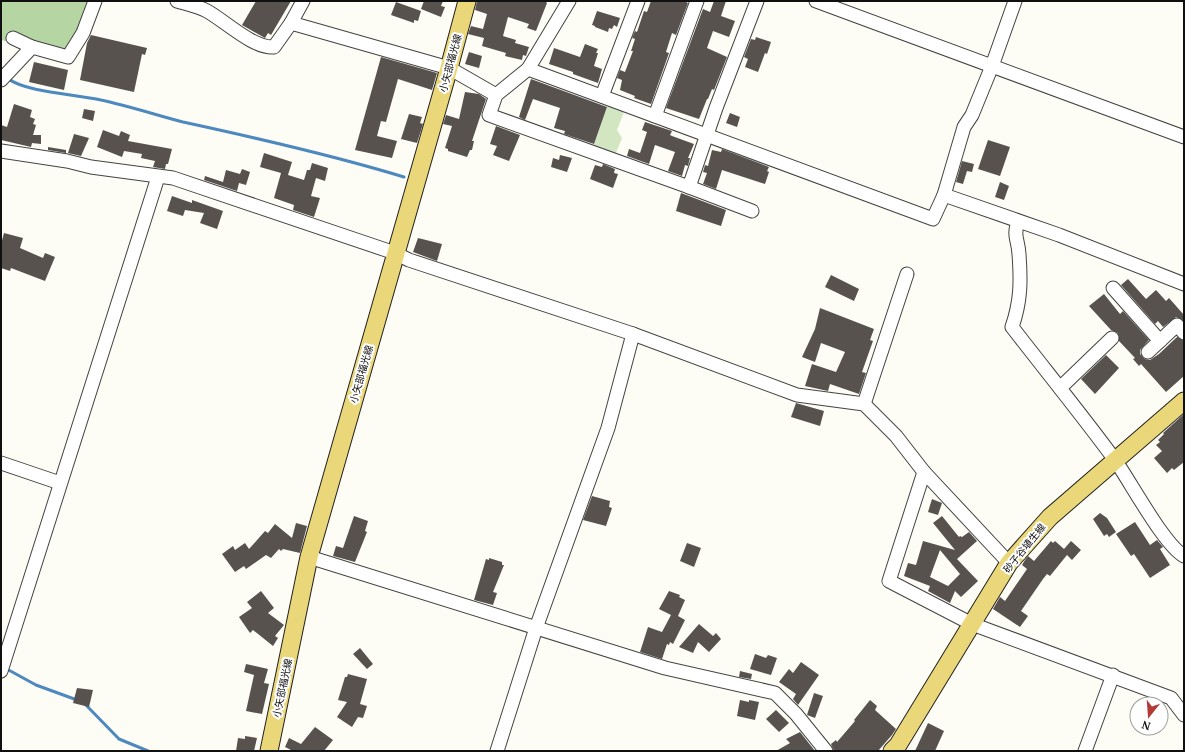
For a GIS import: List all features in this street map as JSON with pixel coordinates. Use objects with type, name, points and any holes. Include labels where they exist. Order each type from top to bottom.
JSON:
[{"type":"main road","name":"小矢部福光線","points":[[268,751],[309,557],[467,1]]},
{"type":"main road","name":"砂子谷埴生線","points":[[892,751],[898,745],[1009,563],[1050,517],[1184,402]]},
{"type":"street","points":[[12,38],[32,47],[68,57],[84,33],[95,1]]},
{"type":"street","points":[[177,1],[206,11],[252,40],[267,47],[274,47],[291,23],[303,1]]},
{"type":"street","points":[[569,1],[528,69],[496,95],[489,115],[752,211]]},
{"type":"street","points":[[602,96],[638,1]]},
{"type":"street","points":[[655,116],[697,1]]},
{"type":"street","points":[[689,187],[706,135],[757,1]]},
{"type":"street","points":[[816,1],[1184,137]]},
{"type":"street","points":[[528,69],[933,219],[944,195],[964,127],[972,115],[992,66],[1015,1]]},
{"type":"street","points":[[291,23],[449,68],[496,95]]},
{"type":"street","points":[[1,80],[32,47]]},
{"type":"street","points":[[1,151],[158,177],[173,178],[395,253],[409,260],[633,334],[797,395],[864,404],[896,436],[924,472],[1009,563]]},
{"type":"street","points":[[1,671],[158,177]]},
{"type":"street","points":[[944,195],[1018,220],[1184,284]]},
{"type":"street","points":[[1018,220],[1015,233],[1019,250],[1019,307],[1012,327],[1115,460],[1162,532],[1180,554],[1184,556]]},
{"type":"street","points":[[864,404],[907,274]]},
{"type":"street","points":[[1113,288],[1160,341]]},
{"type":"street","points":[[1148,352],[1177,325],[1184,333]]},
{"type":"street","points":[[497,751],[536,628],[608,428],[633,334]]},
{"type":"street","points":[[1060,388],[1112,338]]},
{"type":"street","points":[[1,463],[60,483]]},
{"type":"street","points":[[924,472],[889,581],[972,624],[1113,675],[1170,698],[1184,715]]},
{"type":"street","points":[[309,557],[665,668],[775,693],[796,714],[826,751]]},
{"type":"street","points":[[1085,751],[1113,675]]},
{"type":"green space","points":[[1,1],[94,1],[68,55],[1,40]]},
{"type":"green space","points":[[609,102],[625,109],[617,130],[622,138],[615,155],[593,147]]},
{"type":"building","points":[[256,1],[291,1],[271,35],[268,33],[265,38],[242,25]]},
{"type":"building","points":[[424,1],[443,1],[441,6],[445,7],[441,17],[421,9]]},
{"type":"building","points":[[477,1],[545,1],[547,3],[536,31],[527,28],[529,24],[508,17],[503,36],[516,40],[515,43],[529,47],[526,56],[523,55],[522,60],[505,56],[506,53],[482,46],[484,38],[468,34],[471,26],[483,29],[487,14],[475,10]]},
{"type":"building","points":[[651,1],[684,1],[688,3],[676,35],[672,33],[666,52],[669,53],[651,104],[634,98],[635,96],[620,90],[622,80],[617,78],[620,70],[625,72],[633,51],[631,51],[635,39],[632,38],[635,31],[637,32],[644,11],[647,12]]},
{"type":"building","points":[[714,1],[726,1],[721,16],[735,21],[729,37],[713,31],[707,48],[727,57],[714,90],[712,89],[699,119],[666,108],[703,9],[710,12]]},
{"type":"building","points":[[396,2],[421,11],[418,21],[414,20],[414,23],[391,15]]},
{"type":"building","points":[[597,11],[620,18],[617,27],[614,25],[612,29],[609,28],[608,32],[592,25]]},
{"type":"building","points":[[91,35],[147,48],[145,55],[142,54],[134,92],[80,80],[87,43]]},
{"type":"building","points":[[756,37],[771,42],[758,72],[745,67],[748,59],[744,57],[751,39],[755,40]]},
{"type":"building","points":[[585,44],[598,49],[594,66],[602,69],[598,83],[573,74],[573,72],[549,64],[554,48],[580,57]]},
{"type":"building","points":[[469,52],[482,56],[479,68],[465,64]]},
{"type":"building","points":[[381,57],[437,73],[432,90],[398,79],[386,122],[381,121],[377,136],[397,141],[392,158],[355,150]]},
{"type":"building","points":[[34,62],[68,70],[64,90],[29,82]]},
{"type":"building","points":[[531,79],[607,107],[594,144],[564,134],[565,131],[554,128],[560,108],[533,99],[525,120],[519,117]]},
{"type":"building","points":[[465,92],[479,94],[486,99],[472,141],[474,141],[472,150],[470,150],[467,157],[448,151],[448,149],[445,148],[452,126],[443,124],[446,115],[459,119]]},
{"type":"building","points":[[14,104],[32,110],[30,117],[35,119],[33,124],[36,125],[33,135],[41,135],[41,144],[32,143],[31,147],[1,140],[1,125],[7,127]]},
{"type":"building","points":[[84,109],[95,111],[93,121],[82,118]]},
{"type":"building","points":[[730,113],[740,117],[737,127],[726,123]]},
{"type":"building","points":[[409,114],[422,117],[420,123],[423,124],[417,143],[401,139]]},
{"type":"building","points":[[645,122],[672,131],[670,135],[694,144],[688,158],[690,158],[688,166],[685,165],[682,176],[668,171],[675,152],[655,145],[649,164],[627,156],[629,149],[640,153],[647,132],[642,130]]},
{"type":"building","points":[[496,126],[520,135],[509,161],[493,155],[497,146],[490,144]]},
{"type":"building","points":[[103,130],[119,136],[121,131],[130,135],[128,141],[172,149],[168,164],[166,164],[165,169],[153,167],[155,161],[141,158],[142,154],[124,151],[122,157],[97,147]]},
{"type":"building","points":[[74,134],[89,138],[81,156],[68,153]]},
{"type":"building","points":[[988,140],[1010,147],[1000,176],[978,169]]},
{"type":"building","points":[[48,147],[66,150],[66,153],[48,150]]},
{"type":"building","points":[[722,149],[769,167],[765,184],[722,170],[716,189],[703,184],[707,173],[703,172],[705,165],[708,166],[712,150],[721,152]]},
{"type":"building","points":[[264,153],[292,162],[288,175],[304,180],[307,170],[310,170],[312,163],[328,168],[325,181],[316,178],[311,196],[320,198],[314,217],[293,210],[294,205],[274,198],[281,173],[260,167]]},
{"type":"building","points":[[560,155],[572,158],[567,172],[551,167],[553,158],[559,160]]},
{"type":"building","points":[[962,161],[974,164],[972,172],[967,171],[963,184],[956,182]]},
{"type":"building","points":[[603,164],[615,169],[614,173],[618,174],[613,188],[590,179],[595,165],[602,167]]},
{"type":"building","points":[[242,169],[250,172],[246,185],[239,183],[237,191],[204,180],[205,176],[223,182],[226,170],[240,174]]},
{"type":"building","points":[[1000,182],[1009,186],[1004,200],[995,197]]},
{"type":"building","points":[[681,193],[726,210],[721,226],[676,211]]},
{"type":"building","points":[[172,196],[192,203],[192,200],[223,211],[217,229],[200,223],[204,213],[185,210],[183,216],[167,211]]},
{"type":"building","points":[[4,233],[23,238],[20,248],[43,258],[45,253],[55,257],[45,281],[11,268],[10,271],[1,268],[1,244]]},
{"type":"building","points":[[418,238],[442,244],[437,261],[413,252]]},
{"type":"building","points":[[831,275],[859,289],[854,301],[825,287]]},
{"type":"building","points":[[1128,279],[1146,299],[1156,290],[1166,301],[1169,298],[1184,315],[1184,321],[1176,317],[1163,327],[1158,321],[1155,324],[1121,285]]},
{"type":"building","points":[[1104,294],[1120,314],[1123,311],[1149,340],[1140,350],[1140,354],[1145,359],[1150,360],[1159,354],[1177,337],[1184,341],[1184,376],[1166,392],[1141,364],[1139,366],[1133,359],[1135,358],[1119,341],[1118,333],[1111,330],[1089,306]]},
{"type":"building","points":[[820,308],[874,329],[870,340],[873,341],[862,372],[866,373],[859,394],[830,384],[828,391],[805,386],[812,364],[836,372],[845,352],[821,343],[815,362],[802,357],[815,329]]},
{"type":"building","points":[[1106,355],[1119,368],[1095,394],[1081,379]]},
{"type":"building","points":[[796,403],[824,411],[820,426],[791,417]]},
{"type":"building","points":[[1184,414],[1184,462],[1174,470],[1172,468],[1167,473],[1154,458],[1162,451],[1156,445],[1160,442],[1158,440],[1164,434],[1163,433]]},
{"type":"building","points":[[592,496],[610,501],[609,507],[612,508],[606,526],[583,520]]},
{"type":"building","points":[[932,499],[942,503],[938,515],[928,512]]},
{"type":"building","points":[[1100,513],[1107,518],[1116,532],[1109,537],[1107,534],[1104,536],[1093,519]]},
{"type":"building","points":[[354,516],[368,521],[365,531],[367,532],[355,562],[333,556],[336,546],[343,548]]},
{"type":"building","points":[[942,516],[959,537],[962,537],[969,532],[977,541],[957,559],[978,581],[961,597],[955,591],[950,603],[928,591],[930,586],[904,576],[908,563],[916,565],[923,541],[955,550],[933,523]],"holes":[[[940,550],[960,574],[948,586],[930,577]]]},
{"type":"building","points":[[1135,522],[1150,545],[1157,540],[1163,547],[1160,549],[1170,565],[1150,578],[1134,554],[1131,556],[1116,534]]},
{"type":"building","points":[[296,523],[307,526],[300,553],[283,549],[281,551],[279,549],[271,558],[266,555],[246,569],[244,566],[235,572],[222,554],[233,546],[235,550],[245,543],[249,549],[265,531],[268,533],[275,524],[292,538]]},
{"type":"building","points":[[1051,541],[1053,543],[1055,541],[1064,549],[1071,541],[1081,550],[1072,560],[1067,555],[1050,576],[1047,574],[1043,579],[1021,611],[1028,616],[1020,627],[993,609],[1000,597],[1005,601],[1027,569],[1022,565],[1028,556],[1034,561]]},
{"type":"building","points":[[687,543],[701,548],[694,567],[680,561]]},
{"type":"building","points":[[489,558],[502,562],[502,565],[504,565],[493,592],[497,593],[493,605],[474,600],[486,559],[489,560]]},
{"type":"building","points":[[261,591],[274,608],[268,613],[284,625],[275,636],[278,638],[273,646],[253,630],[250,633],[239,617],[252,608],[247,602]]},
{"type":"building","points":[[669,591],[680,595],[679,597],[685,600],[678,616],[685,620],[673,644],[670,642],[669,645],[667,644],[662,659],[640,652],[648,627],[662,632],[671,615],[659,609]]},
{"type":"building","points":[[699,624],[713,636],[716,633],[721,639],[709,652],[698,642],[693,653],[679,647]]},
{"type":"building","points":[[360,648],[373,664],[367,669],[353,654]]},
{"type":"building","points":[[755,654],[766,658],[768,655],[777,658],[771,675],[750,669]]},
{"type":"building","points":[[801,662],[819,675],[798,705],[793,699],[796,694],[779,682],[789,669],[793,673]]},
{"type":"building","points":[[246,664],[268,669],[264,683],[269,684],[262,714],[246,711],[254,675],[244,672]]},
{"type":"building","points":[[740,671],[752,674],[751,679],[739,677]]},
{"type":"building","points":[[348,674],[367,679],[360,704],[367,706],[363,718],[358,717],[352,727],[337,717],[347,702],[338,700],[345,677],[347,677]]},
{"type":"building","points":[[77,688],[93,690],[89,707],[73,703]]},
{"type":"building","points":[[814,693],[823,696],[815,718],[807,715]]},
{"type":"building","points":[[740,700],[759,702],[755,720],[737,716]]},
{"type":"building","points":[[870,700],[877,706],[875,710],[896,729],[892,735],[878,751],[834,751],[831,744],[836,740],[837,742]]},
{"type":"building","points":[[776,710],[789,723],[779,732],[766,719]]},
{"type":"building","points":[[928,723],[944,731],[935,751],[915,751]]},
{"type":"building","points":[[315,727],[333,740],[324,751],[293,751],[285,747],[289,738],[301,744]]},
{"type":"building","points":[[800,732],[815,751],[776,751],[790,743],[786,739]]},
{"type":"building","points":[[245,736],[257,738],[254,751],[236,751],[238,738],[245,739]]},
{"type":"waterway","points":[[7,78],[16,83],[39,90],[111,102],[183,122],[322,154],[404,177]]},
{"type":"waterway","points":[[5,668],[36,685],[77,700]]},
{"type":"waterway","points":[[85,704],[119,739],[148,751]]}]
